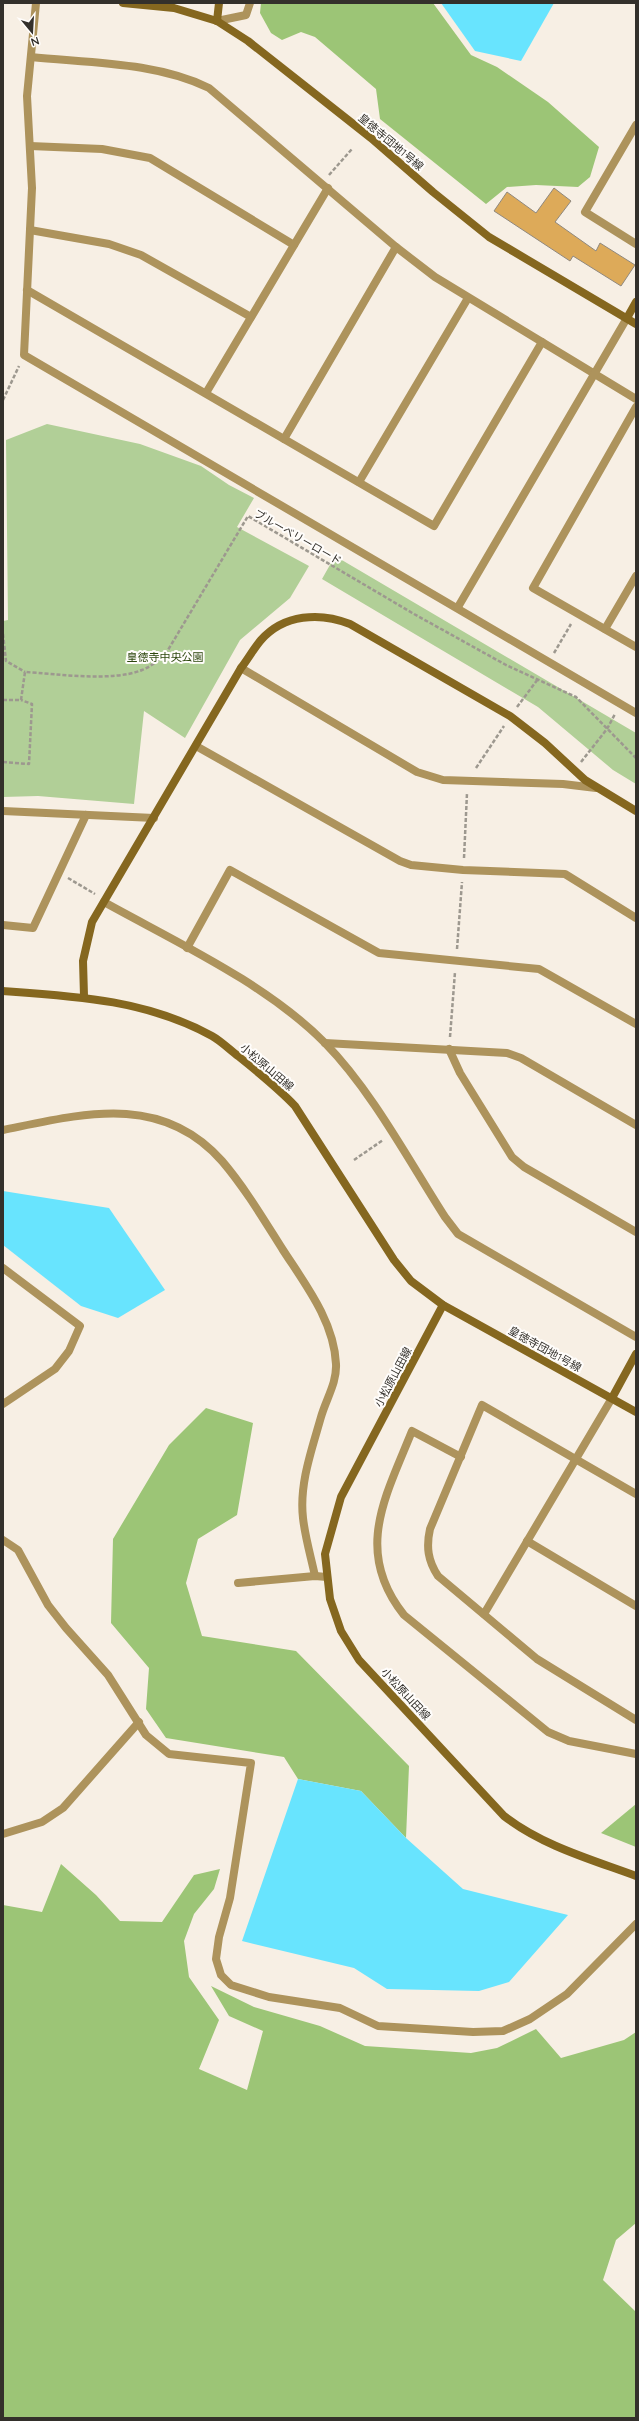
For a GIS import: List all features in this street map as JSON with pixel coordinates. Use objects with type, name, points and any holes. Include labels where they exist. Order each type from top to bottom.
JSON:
[{"type":"street","points":[[36,3],[27,96],[32,188],[24,355],[636,713]]},
{"type":"street","name":"皇徳寺団地1号線","points":[[123,3],[174,8],[217,21],[254,45],[371,138],[433,192],[490,237],[636,324]]},
{"type":"street","points":[[219,3],[217,21],[246,15],[250,3]]},
{"type":"street","points":[[31,57],[127,67],[191,79],[209,88],[228,102],[396,247],[468,298],[636,399]]},
{"type":"street","points":[[636,125],[584,212],[636,244]]},
{"type":"street","points":[[30,146],[102,149],[150,158],[294,245]]},
{"type":"street","points":[[206,394],[294,245],[325,186]]},
{"type":"street","points":[[30,230],[109,244],[141,255],[251,317]]},
{"type":"street","points":[[284,439],[396,247]]},
{"type":"street","points":[[27,290],[434,526],[542,342]]},
{"type":"street","points":[[359,482],[468,298]]},
{"type":"street","points":[[458,608],[636,302]]},
{"type":"street","points":[[636,407],[533,588],[636,647]]},
{"type":"street","points":[[605,629],[636,576]]},
{"type":"street","points":[[84,996],[83,960],[92,922],[241,668],[261,639],[281,624],[318,615],[336,618],[350,624],[510,716],[545,743],[596,788],[636,811]]},
{"type":"street","points":[[241,668],[417,772],[443,780],[564,784],[596,788]]},
{"type":"street","points":[[196,746],[400,861],[411,865],[463,870],[565,874],[636,918]]},
{"type":"street","points":[[3,811],[154,818]]},
{"type":"street","points":[[3,925],[33,928],[86,816]]},
{"type":"street","points":[[187,948],[230,870],[379,953],[539,969],[636,1024]]},
{"type":"street","points":[[104,902],[249,984],[284,1008],[325,1043],[351,1074],[392,1134],[445,1217],[458,1234],[636,1338]]},
{"type":"street","name":"小松原山田線","points":[[3,991],[84,996],[120,1002],[155,1012],[213,1036],[282,1093],[295,1106],[394,1260],[411,1281],[443,1305],[341,1497],[325,1554],[330,1599],[341,1631],[359,1660],[504,1816],[522,1830],[553,1846],[636,1876]]},
{"type":"street","points":[[325,1043],[507,1054],[521,1058],[636,1125]]},
{"type":"street","points":[[449,1050],[460,1073],[512,1157],[524,1167],[636,1232]]},
{"type":"street","points":[[3,1130],[103,1113],[128,1112],[168,1123],[198,1138],[222,1162],[253,1204],[308,1289],[327,1324],[333,1345],[336,1365],[334,1382],[321,1414],[303,1483],[303,1518],[315,1576]]},
{"type":"street","points":[[3,1268],[80,1326],[69,1351],[55,1368],[3,1404]]},
{"type":"street","name":"皇徳寺団地1号線","points":[[443,1305],[636,1412]]},
{"type":"street","points":[[484,1614],[612,1398],[636,1354]]},
{"type":"street","points":[[636,1494],[482,1405],[430,1529],[427,1544],[433,1568],[438,1576],[536,1658],[636,1720]]},
{"type":"street","points":[[461,1457],[412,1431],[381,1508],[377,1533],[380,1566],[389,1594],[404,1615],[548,1732],[569,1741],[636,1754]]},
{"type":"street","points":[[3,1540],[18,1550],[48,1604],[66,1628],[108,1675],[146,1735],[169,1754],[251,1763],[230,1898],[219,1938],[216,1959],[221,1975],[231,1985],[269,1997],[340,2008],[378,2026],[474,2032],[503,2031],[530,2019],[567,1994],[636,1924]]},
{"type":"street","points":[[527,1541],[636,1606]]},
{"type":"street","points":[[238,1583],[315,1576],[327,1577]]},
{"type":"street","points":[[3,1834],[42,1822],[63,1808],[139,1722]]},
{"type":"path","points":[[325,186],[352,149]]},
{"type":"path","points":[[3,400],[24,355]]},
{"type":"path","name":"ブルーベリーロード","points":[[25,672],[90,675],[127,674],[142,670],[157,662],[168,650],[248,516],[434,625],[506,665],[576,697],[636,758]]},
{"type":"path","points":[[549,662],[578,613]]},
{"type":"path","points":[[3,634],[6,661],[25,672],[21,700]]},
{"type":"path","points":[[3,700],[21,700],[32,704],[29,764],[3,762]]},
{"type":"path","points":[[581,762],[608,729],[620,704]]},
{"type":"path","points":[[60,873],[97,896]]},
{"type":"path","points":[[354,1160],[392,1134]]},
{"type":"green space","points":[[261,3],[433,3],[471,55],[497,67],[548,102],[599,147],[590,177],[578,187],[536,185],[507,187],[486,204],[380,119],[376,89],[315,37],[301,32],[282,40],[271,33],[260,13]]},
{"type":"green space","name":"皇徳寺中央公園","points":[[47,424],[140,444],[201,466],[229,485],[254,498],[237,527],[309,566],[290,598],[240,640],[185,738],[144,711],[134,804],[38,796],[3,797],[3,621],[8,620],[6,440]]},
{"type":"green space","points":[[335,556],[636,733],[636,784],[613,770],[538,707],[322,579]]},
{"type":"green space","points":[[206,1408],[253,1423],[237,1515],[198,1539],[186,1583],[202,1636],[296,1651],[409,1766],[406,1838],[361,1791],[298,1779],[284,1757],[166,1738],[146,1709],[149,1668],[111,1623],[113,1539],[169,1445]]},
{"type":"green space","points":[[636,1804],[636,1847],[601,1833]]},
{"type":"green space","points":[[61,1864],[96,1895],[120,1921],[162,1922],[194,1875],[220,1869],[214,1889],[194,1914],[184,1941],[189,1977],[219,2020],[199,2069],[247,2090],[263,2031],[229,2016],[211,1986],[254,2007],[320,2026],[365,2046],[471,2053],[497,2048],[536,2029],[561,2058],[624,2040],[636,2032],[636,2223],[616,2240],[603,2280],[636,2312],[636,2418],[3,2418],[3,1905],[42,1912]]},
{"type":"water","points":[[441,3],[554,3],[521,61],[475,51]]},
{"type":"water","points":[[3,1191],[109,1208],[165,1290],[118,1318],[81,1306],[3,1245]]},
{"type":"water","points":[[298,1779],[361,1791],[406,1838],[463,1889],[568,1915],[509,1982],[479,1991],[387,1989],[354,1968],[242,1941]]},
{"type":"building","points":[[554,188],[571,201],[555,222],[596,251],[600,243],[635,265],[621,286],[573,256],[570,261],[494,211],[507,192],[536,213]]}]
